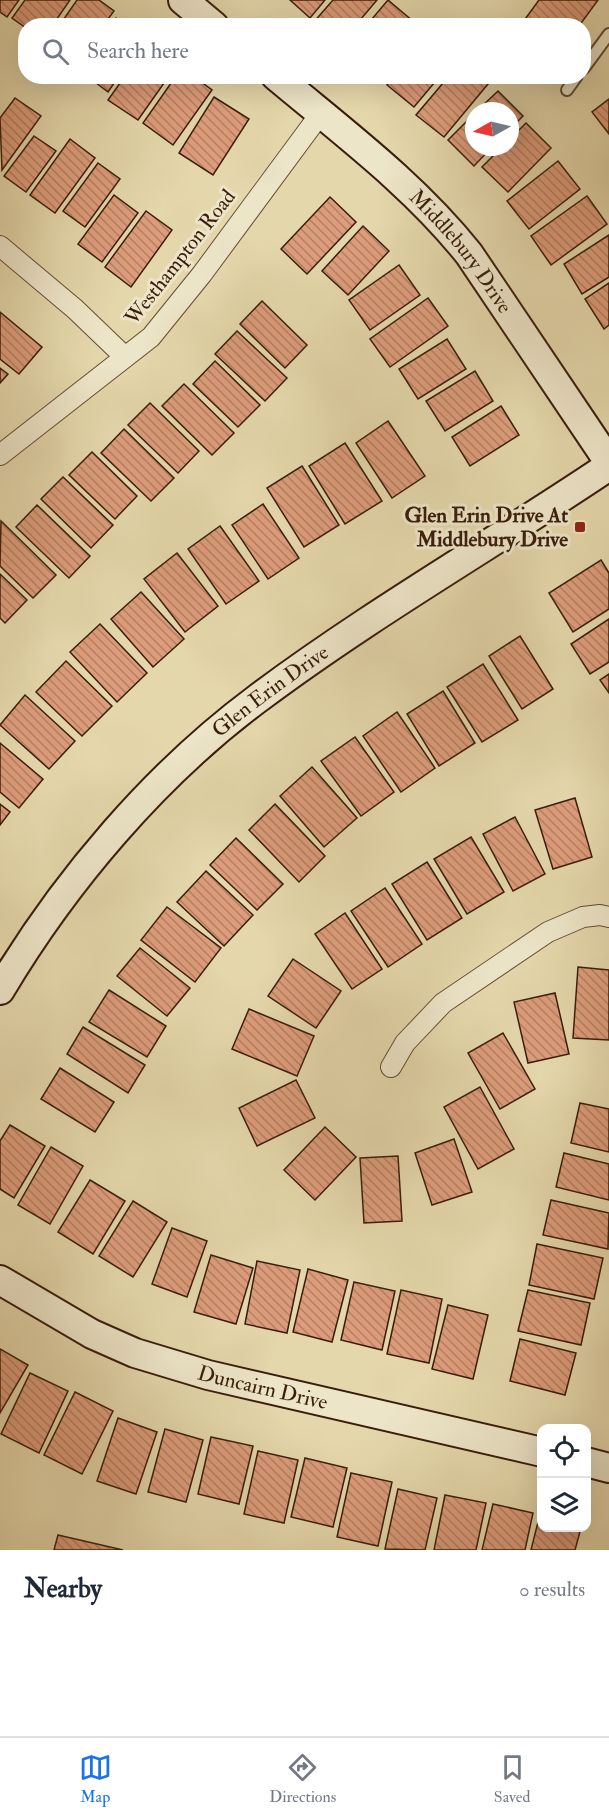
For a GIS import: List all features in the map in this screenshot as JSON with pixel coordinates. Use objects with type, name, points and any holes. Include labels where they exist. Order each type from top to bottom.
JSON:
[{"type":"street","points":[[183,0],[204,18]]},
{"type":"street","name":"Middlebury Drive","points":[[286,84],[405,183],[444,223],[469,254],[609,462]]},
{"type":"street","name":"Westhampton Road","points":[[0,455],[151,337],[321,113]]},
{"type":"street","points":[[0,246],[75,309],[125,357]]},
{"type":"street","name":"Glen Erin Drive","points":[[0,990],[19,958],[111,838],[203,743],[256,700],[315,658],[609,466]]},
{"type":"street","points":[[391,1067],[405,1043],[443,1003],[548,932],[583,917],[609,917]]},
{"type":"street","name":"Duncairn Drive","points":[[0,1280],[92,1334],[135,1353],[208,1375],[537,1451]]},
{"type":"street","points":[[591,1463],[609,1467]]},
{"type":"lane","points":[[591,58],[609,34]]},
{"type":"lane","points":[[567,90],[571,84]]},
{"type":"building","points":[[0,0],[19,0],[7,17],[0,12]]},
{"type":"building","points":[[25,0],[70,0],[58,18],[18,18],[18,22],[12,18]]},
{"type":"building","points":[[77,0],[99,0],[114,11],[109,18],[65,18]]},
{"type":"building","points":[[290,0],[325,0],[310,18]]},
{"type":"building","points":[[333,0],[377,0],[362,18],[317,18]]},
{"type":"building","points":[[388,0],[409,18],[373,18]]},
{"type":"building","points":[[539,0],[598,0],[585,18],[526,18]]},
{"type":"building","points":[[98,84],[114,84],[108,92]]},
{"type":"building","points":[[119,84],[163,84],[138,120],[108,100]]},
{"type":"building","points":[[170,84],[204,84],[212,90],[173,145],[143,123]]},
{"type":"building","points":[[388,84],[433,84],[414,107]]},
{"type":"building","points":[[442,84],[488,84],[473,102],[465,102],[465,112],[444,137],[416,115]]},
{"type":"building","points":[[498,91],[509,102],[486,102]]},
{"type":"building","points":[[214,97],[249,119],[213,175],[179,153]]},
{"type":"building","points":[[15,98],[41,116],[2,170],[0,118]]},
{"type":"building","points":[[609,99],[609,134],[592,112]]},
{"type":"building","points":[[465,123],[465,156],[483,156],[474,166],[448,140]]},
{"type":"building","points":[[526,123],[551,148],[508,192],[482,167],[493,156],[519,156],[519,130]]},
{"type":"building","points":[[34,136],[56,151],[26,192],[4,176]]},
{"type":"building","points":[[70,139],[95,158],[55,213],[30,195]]},
{"type":"building","points":[[558,161],[580,189],[529,229],[507,201]]},
{"type":"building","points":[[98,163],[120,179],[85,227],[63,211]]},
{"type":"building","points":[[114,195],[138,213],[102,262],[78,244]]},
{"type":"building","points":[[587,196],[607,224],[551,265],[531,236]]},
{"type":"building","points":[[330,197],[356,222],[307,274],[281,249]]},
{"type":"building","points":[[146,211],[172,230],[131,287],[105,267]]},
{"type":"building","points":[[363,226],[389,251],[348,295],[322,271]]},
{"type":"building","points":[[609,235],[609,277],[582,294],[564,264]]},
{"type":"building","points":[[399,265],[420,295],[370,330],[349,300]]},
{"type":"building","points":[[609,283],[609,325],[604,329],[585,299]]},
{"type":"building","points":[[428,298],[448,326],[390,367],[370,339]]},
{"type":"building","points":[[262,301],[307,345],[285,368],[240,324]]},
{"type":"building","points":[[0,312],[42,347],[19,374],[0,359]]},
{"type":"building","points":[[237,331],[287,378],[265,401],[215,354]]},
{"type":"building","points":[[447,339],[466,369],[418,399],[399,369]]},
{"type":"building","points":[[215,361],[260,405],[238,427],[193,384]]},
{"type":"building","points":[[0,368],[8,374],[0,383]]},
{"type":"building","points":[[475,371],[493,401],[445,431],[426,401]]},
{"type":"building","points":[[184,384],[234,433],[212,455],[162,406]]},
{"type":"building","points":[[150,403],[199,451],[178,473],[128,425]]},
{"type":"building","points":[[501,406],[519,435],[470,466],[452,437]]},
{"type":"building","points":[[388,421],[425,476],[392,498],[356,443]]},
{"type":"building","points":[[124,429],[174,478],[151,501],[101,453]]},
{"type":"building","points":[[345,443],[382,501],[345,524],[309,466]]},
{"type":"building","points":[[92,452],[137,496],[115,519],[69,475]]},
{"type":"building","points":[[302,466],[339,525],[304,547],[267,488]]},
{"type":"building","points":[[63,477],[113,525],[91,548],[41,499]]},
{"type":"building","points":[[263,504],[299,558],[268,579],[232,525]]},
{"type":"building","points":[[37,505],[90,556],[69,578],[16,527]]},
{"type":"building","points":[[1,521],[56,575],[33,598],[0,566]]},
{"type":"building","points":[[220,526],[259,581],[226,604],[188,549]]},
{"type":"building","points":[[177,553],[218,606],[185,632],[144,579]]},
{"type":"building","points":[[601,560],[609,573],[609,609],[573,632],[549,593]]},
{"type":"building","points":[[0,574],[27,600],[5,623],[0,618]]},
{"type":"building","points":[[141,592],[184,639],[153,667],[111,619]]},
{"type":"building","points":[[609,619],[609,662],[590,674],[571,644]]},
{"type":"building","points":[[100,624],[147,673],[117,702],[70,652]]},
{"type":"building","points":[[520,636],[553,689],[522,709],[489,656]]},
{"type":"building","points":[[66,661],[112,706],[82,736],[36,692]]},
{"type":"building","points":[[483,664],[518,720],[482,742],[447,687]]},
{"type":"building","points":[[609,674],[609,693],[600,680]]},
{"type":"building","points":[[443,691],[475,743],[439,766],[407,714]]},
{"type":"building","points":[[25,695],[75,741],[49,769],[0,725]]},
{"type":"building","points":[[397,712],[435,768],[401,792],[363,736]]},
{"type":"building","points":[[355,737],[394,792],[361,816],[321,761]]},
{"type":"building","points":[[0,743],[43,779],[19,808],[0,792]]},
{"type":"building","points":[[312,767],[357,818],[324,847],[280,796]]},
{"type":"building","points":[[575,798],[592,857],[553,869],[535,810]]},
{"type":"building","points":[[0,804],[10,812],[0,825]]},
{"type":"building","points":[[275,804],[325,856],[299,882],[249,830]]},
{"type":"building","points":[[515,817],[545,874],[513,891],[483,834]]},
{"type":"building","points":[[471,837],[504,892],[467,914],[434,859]]},
{"type":"building","points":[[236,838],[283,884],[257,910],[210,865]]},
{"type":"building","points":[[427,862],[462,918],[427,940],[392,884]]},
{"type":"building","points":[[206,871],[253,915],[224,946],[177,902]]},
{"type":"building","points":[[385,888],[422,944],[388,967],[351,911]]},
{"type":"building","points":[[167,907],[221,948],[195,982],[141,940]]},
{"type":"building","points":[[345,913],[382,969],[352,989],[315,934]]},
{"type":"building","points":[[140,948],[190,988],[167,1016],[117,976]]},
{"type":"building","points":[[293,959],[341,991],[316,1028],[268,996]]},
{"type":"building","points":[[578,967],[609,970],[609,1040],[573,1038]]},
{"type":"building","points":[[109,990],[166,1026],[147,1057],[89,1022]]},
{"type":"building","points":[[555,993],[569,1054],[528,1063],[514,1002]]},
{"type":"building","points":[[249,1009],[314,1036],[297,1076],[232,1049]]},
{"type":"building","points":[[83,1027],[145,1065],[128,1093],[67,1054]]},
{"type":"building","points":[[503,1033],[535,1089],[500,1109],[468,1053]]},
{"type":"building","points":[[60,1068],[114,1102],[95,1132],[41,1099]]},
{"type":"building","points":[[296,1080],[315,1118],[257,1146],[239,1108]]},
{"type":"building","points":[[480,1087],[514,1149],[478,1169],[444,1107]]},
{"type":"building","points":[[580,1103],[609,1109],[609,1152],[571,1143]]},
{"type":"building","points":[[10,1125],[45,1146],[14,1198],[0,1189],[0,1141]]},
{"type":"building","points":[[325,1127],[356,1157],[315,1200],[284,1170]]},
{"type":"building","points":[[454,1139],[472,1192],[432,1205],[415,1153]]},
{"type":"building","points":[[51,1147],[83,1166],[50,1224],[18,1205]]},
{"type":"building","points":[[564,1153],[609,1164],[609,1200],[556,1187]]},
{"type":"building","points":[[398,1156],[402,1221],[364,1223],[360,1158]]},
{"type":"building","points":[[90,1180],[125,1201],[93,1254],[58,1232]]},
{"type":"building","points":[[551,1200],[609,1213],[608,1249],[543,1235]]},
{"type":"building","points":[[133,1201],[167,1222],[133,1277],[99,1256]]},
{"type":"building","points":[[172,1228],[207,1241],[187,1297],[152,1284]]},
{"type":"building","points":[[537,1244],[603,1258],[594,1299],[529,1285]]},
{"type":"building","points":[[211,1255],[253,1268],[236,1324],[194,1312]]},
{"type":"building","points":[[257,1261],[300,1270],[287,1333],[245,1324]]},
{"type":"building","points":[[308,1269],[348,1280],[332,1342],[293,1332]]},
{"type":"building","points":[[354,1282],[395,1291],[382,1350],[341,1340]]},
{"type":"building","points":[[401,1290],[442,1299],[429,1363],[387,1354]]},
{"type":"building","points":[[528,1290],[590,1303],[581,1345],[518,1331]]},
{"type":"building","points":[[448,1305],[488,1315],[473,1379],[432,1369]]},
{"type":"building","points":[[520,1339],[576,1353],[565,1395],[510,1381]]},
{"type":"building","points":[[0,1349],[28,1365],[0,1413]]},
{"type":"building","points":[[30,1373],[68,1391],[39,1453],[1,1434]]},
{"type":"building","points":[[75,1392],[113,1411],[82,1474],[44,1455]]},
{"type":"building","points":[[118,1418],[157,1432],[136,1494],[97,1481]]},
{"type":"building","points":[[165,1429],[203,1440],[186,1502],[148,1492]]},
{"type":"building","points":[[211,1437],[253,1446],[239,1504],[198,1494]]},
{"type":"building","points":[[258,1451],[298,1460],[284,1523],[244,1514]]},
{"type":"building","points":[[305,1458],[347,1468],[333,1527],[291,1517]]},
{"type":"building","points":[[351,1473],[392,1482],[378,1546],[337,1537]]},
{"type":"building","points":[[398,1489],[437,1498],[425,1550],[385,1549]]},
{"type":"building","points":[[445,1495],[486,1503],[476,1550],[434,1550]]},
{"type":"building","points":[[493,1504],[533,1513],[525,1550],[482,1550]]},
{"type":"building","points":[[537,1526],[537,1532],[580,1532],[575,1550],[531,1550]]},
{"type":"building","points":[[58,1535],[123,1550],[54,1550]]},
{"type":"place","name":"Glen Erin Drive At Middlebury Drive","points":[[580,527]]}]
